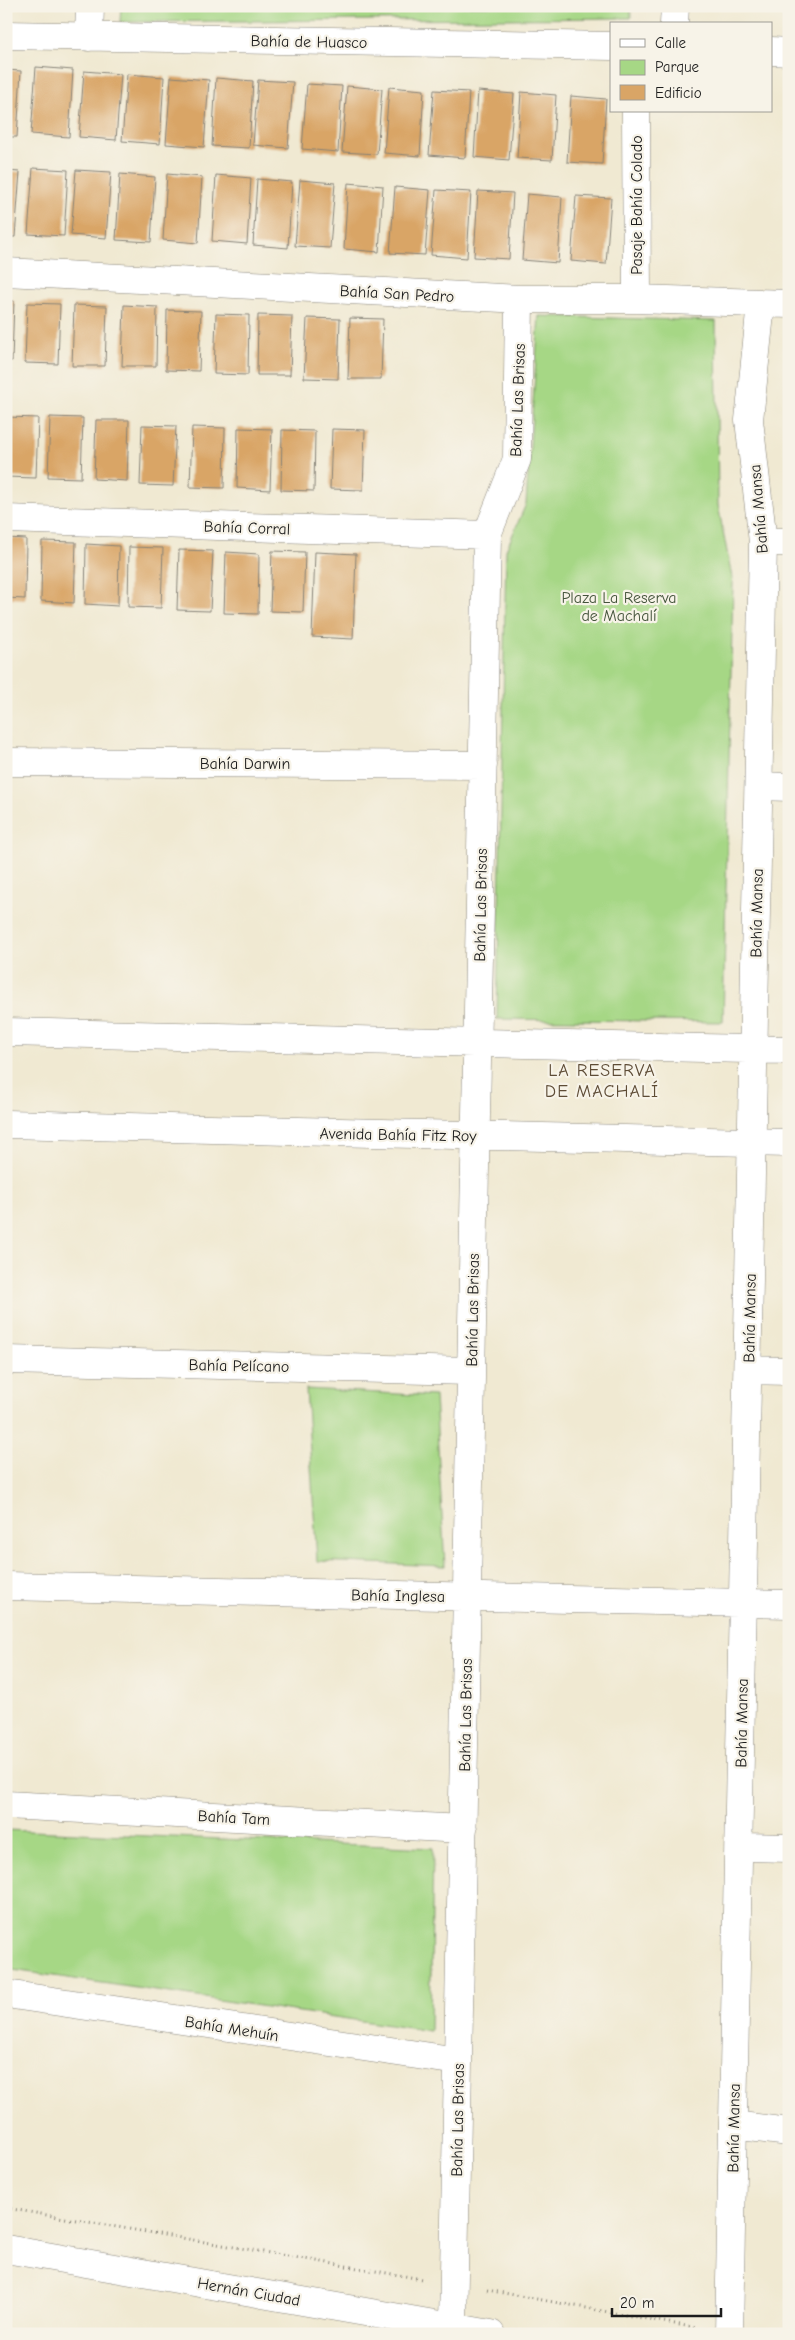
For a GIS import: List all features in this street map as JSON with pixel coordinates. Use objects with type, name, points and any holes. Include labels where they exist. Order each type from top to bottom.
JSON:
[{"type":"street","points":[[89,37],[90,6]]},
{"type":"street","points":[[674,22],[675,6]]},
{"type":"street","name":"Bahía de Huasco","points":[[6,35],[610,46]]},
{"type":"street","points":[[772,52],[789,52]]},
{"type":"street","name":"Pasaje Bahía Colado","points":[[636,112],[636,299]]},
{"type":"street","name":"Bahía San Pedro","points":[[6,272],[519,299],[636,299],[789,304]]},
{"type":"street","name":"Bahía Las Brisas","points":[[453,2326],[487,535],[517,459],[519,299]]},
{"type":"street","name":"Bahía Mansa","points":[[729,2334],[759,786],[776,542],[749,420],[761,304]]},
{"type":"street","name":"Bahía Corral","points":[[6,519],[487,535]]},
{"type":"street","name":"Bahía Darwin","points":[[6,762],[483,765]]},
{"type":"street","points":[[759,786],[789,787]]},
{"type":"street","points":[[6,1032],[789,1050]]},
{"type":"street","name":"Avenida Bahía Fitz Roy","points":[[6,1124],[789,1143]]},
{"type":"street","name":"Bahía Pelícano","points":[[6,1360],[472,1371]]},
{"type":"street","points":[[748,1370],[789,1371]]},
{"type":"street","name":"Bahía Inglesa","points":[[6,1586],[789,1604]]},
{"type":"street","name":"Bahía Tam","points":[[6,1805],[463,1829]]},
{"type":"street","points":[[739,1846],[789,1848]]},
{"type":"street","name":"Bahía Mehuín","points":[[6,1994],[458,2061]]},
{"type":"street","points":[[733,2126],[789,2132]]},
{"type":"street","name":"Hernán Ciudad","points":[[6,2249],[491,2334]]},
{"type":"path","points":[[6,2208],[454,2284],[698,2328]]},
{"type":"green space","points":[[121,6],[631,6],[631,18],[120,22]]},
{"type":"green space","name":"Plaza La Reserva de Machalí","points":[[539,316],[716,321],[718,505],[733,583],[723,1022],[497,1019],[506,550],[526,504]]},
{"type":"green space","points":[[306,1389],[435,1396],[445,1566],[317,1561]]},
{"type":"green space","points":[[6,1830],[433,1848],[430,2031],[6,1969]]},
{"type":"building","points":[[36,67],[73,70],[69,137],[31,134]]},
{"type":"building","points":[[6,70],[21,71],[17,137],[6,137]]},
{"type":"building","points":[[84,71],[121,74],[116,140],[79,137]]},
{"type":"building","points":[[127,74],[164,77],[160,144],[122,141]]},
{"type":"building","points":[[171,77],[209,80],[204,147],[166,144]]},
{"type":"building","points":[[216,78],[253,81],[249,148],[212,146]]},
{"type":"building","points":[[258,80],[293,82],[288,148],[253,145]]},
{"type":"building","points":[[307,84],[342,86],[338,152],[302,149]]},
{"type":"building","points":[[347,86],[382,89],[377,154],[342,152]]},
{"type":"building","points":[[389,87],[424,90],[420,156],[384,153]]},
{"type":"building","points":[[434,90],[469,92],[465,158],[429,155]]},
{"type":"building","points":[[478,91],[514,94],[509,160],[474,157]]},
{"type":"building","points":[[521,92],[556,95],[552,160],[517,158]]},
{"type":"building","points":[[571,96],[606,99],[602,164],[567,162]]},
{"type":"building","points":[[33,168],[68,170],[64,236],[28,234]]},
{"type":"building","points":[[76,170],[111,172],[106,238],[71,235]]},
{"type":"building","points":[[6,171],[20,172],[15,237],[6,237]]},
{"type":"building","points":[[120,174],[155,177],[151,242],[116,240]]},
{"type":"building","points":[[167,174],[202,177],[198,243],[163,240]]},
{"type":"building","points":[[216,175],[251,178],[247,244],[212,241]]},
{"type":"building","points":[[257,179],[292,182],[288,248],[253,245]]},
{"type":"building","points":[[300,180],[335,183],[330,248],[295,246]]},
{"type":"building","points":[[348,183],[383,186],[379,252],[344,249]]},
{"type":"building","points":[[395,187],[430,190],[425,255],[390,253]]},
{"type":"building","points":[[436,190],[471,192],[467,258],[431,255]]},
{"type":"building","points":[[478,191],[513,193],[509,259],[474,257]]},
{"type":"building","points":[[527,194],[562,197],[558,263],[522,260]]},
{"type":"building","points":[[576,196],[611,198],[606,264],[571,261]]},
{"type":"building","points":[[6,301],[14,301],[12,361],[6,361]]},
{"type":"building","points":[[27,303],[60,304],[58,364],[25,363]]},
{"type":"building","points":[[74,305],[107,306],[105,366],[72,366]]},
{"type":"building","points":[[124,305],[157,307],[156,366],[122,366]]},
{"type":"building","points":[[167,310],[201,311],[199,371],[166,370]]},
{"type":"building","points":[[216,314],[249,315],[248,375],[214,374]]},
{"type":"building","points":[[258,315],[292,316],[290,375],[257,375]]},
{"type":"building","points":[[307,318],[340,319],[338,379],[304,378]]},
{"type":"building","points":[[350,318],[383,319],[381,379],[348,379]]},
{"type":"building","points":[[6,417],[38,418],[36,478],[6,477]]},
{"type":"building","points":[[50,417],[83,418],[81,478],[48,477]]},
{"type":"building","points":[[96,420],[129,420],[127,481],[94,479]]},
{"type":"building","points":[[142,425],[176,426],[173,486],[140,485]]},
{"type":"building","points":[[192,427],[225,428],[224,488],[190,487]]},
{"type":"building","points":[[238,428],[272,429],[270,490],[237,488]]},
{"type":"building","points":[[332,429],[365,430],[363,490],[330,489]]},
{"type":"building","points":[[282,430],[315,431],[314,491],[281,490]]},
{"type":"building","points":[[6,538],[26,539],[25,599],[6,598]]},
{"type":"building","points":[[42,541],[76,542],[74,603],[41,601]]},
{"type":"building","points":[[86,544],[119,546],[118,606],[85,604]]},
{"type":"building","points":[[129,547],[163,548],[161,608],[128,607]]},
{"type":"building","points":[[179,550],[213,551],[210,611],[177,610]]},
{"type":"building","points":[[272,551],[305,552],[303,612],[270,611]]},
{"type":"building","points":[[226,552],[259,554],[258,614],[224,613]]},
{"type":"building","points":[[315,552],[356,554],[353,639],[312,637]]},
{"type":"district","name":"LA RESERVA DE MACHALÍ","points":[[602,1080]]}]
